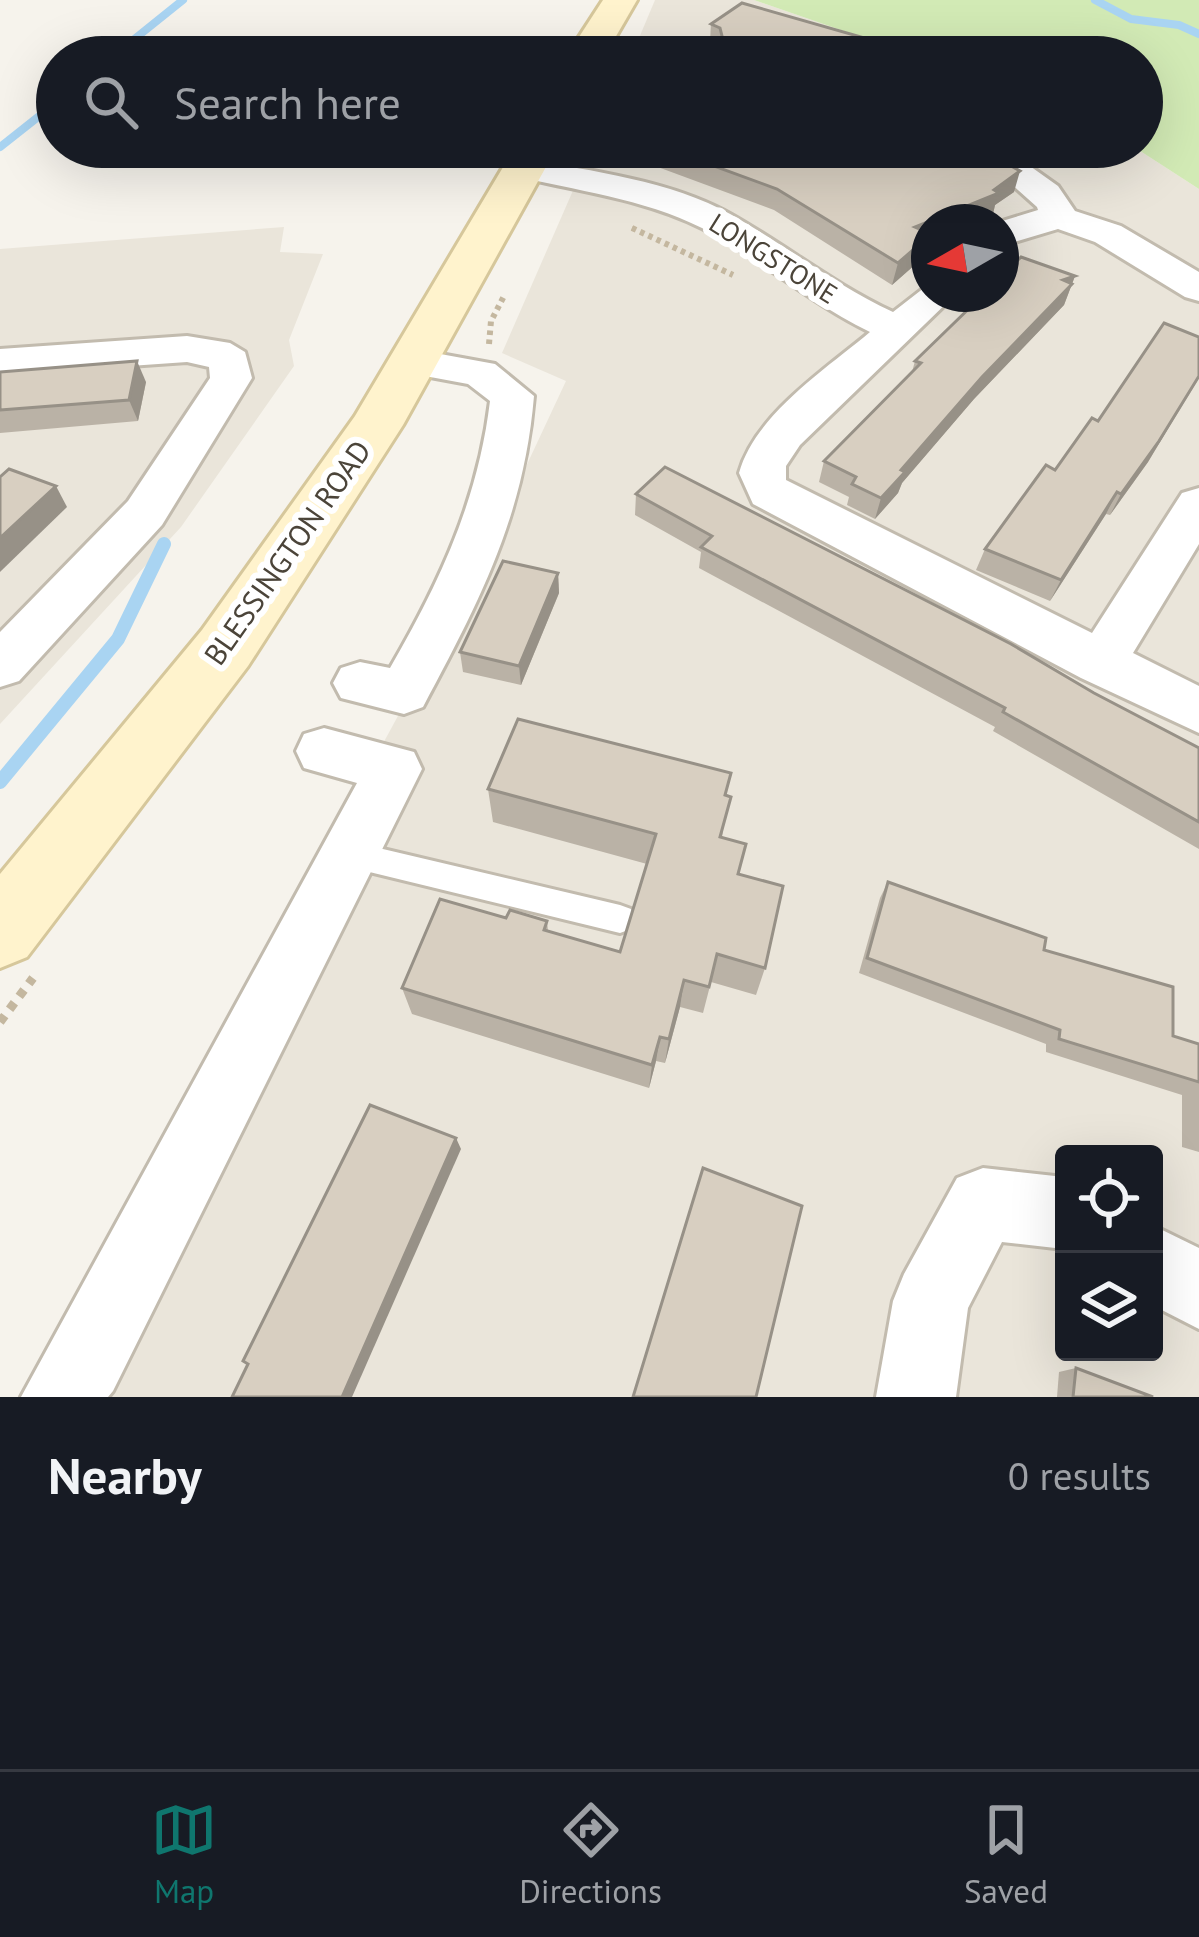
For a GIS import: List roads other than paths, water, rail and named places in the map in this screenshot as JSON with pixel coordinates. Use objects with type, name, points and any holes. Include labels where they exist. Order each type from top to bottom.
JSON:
[{"type":"main road","points":[[598,36],[620,0]]},
{"type":"main road","name":"BLESSINGTON ROAD","points":[[0,932],[225,648],[376,425],[524,168]]},
{"type":"street","name":"LONGSTONE","points":[[564,168],[716,221],[837,301],[897,330]]},
{"type":"street","points":[[1003,168],[1048,194],[1060,218]]},
{"type":"street","points":[[1019,226],[1060,218],[1108,234],[1199,289]]},
{"type":"street","points":[[916,312],[799,421],[763,464],[762,479],[769,493],[1199,711]]},
{"type":"street","points":[[0,362],[201,350],[230,362],[231,378],[146,512],[0,666]]},
{"type":"street","points":[[361,683],[404,692],[479,555],[508,452],[512,396],[480,373],[413,362]]},
{"type":"street","points":[[1100,663],[1191,534]]},
{"type":"street","points":[[61,1397],[85,1363],[394,769],[324,751]]},
{"type":"street","points":[[916,1397],[931,1301],[982,1204],[1055,1212]]},
{"type":"street","points":[[1163,1269],[1199,1291]]},
{"type":"lane","points":[[350,854],[620,919]]},
{"type":"waterway","points":[[138,36],[183,0]]},
{"type":"waterway","points":[[1095,0],[1131,19],[1179,25],[1199,34]]},
{"type":"waterway","points":[[0,147],[36,119]]},
{"type":"waterway","points":[[0,782],[118,639],[164,544]]}]
